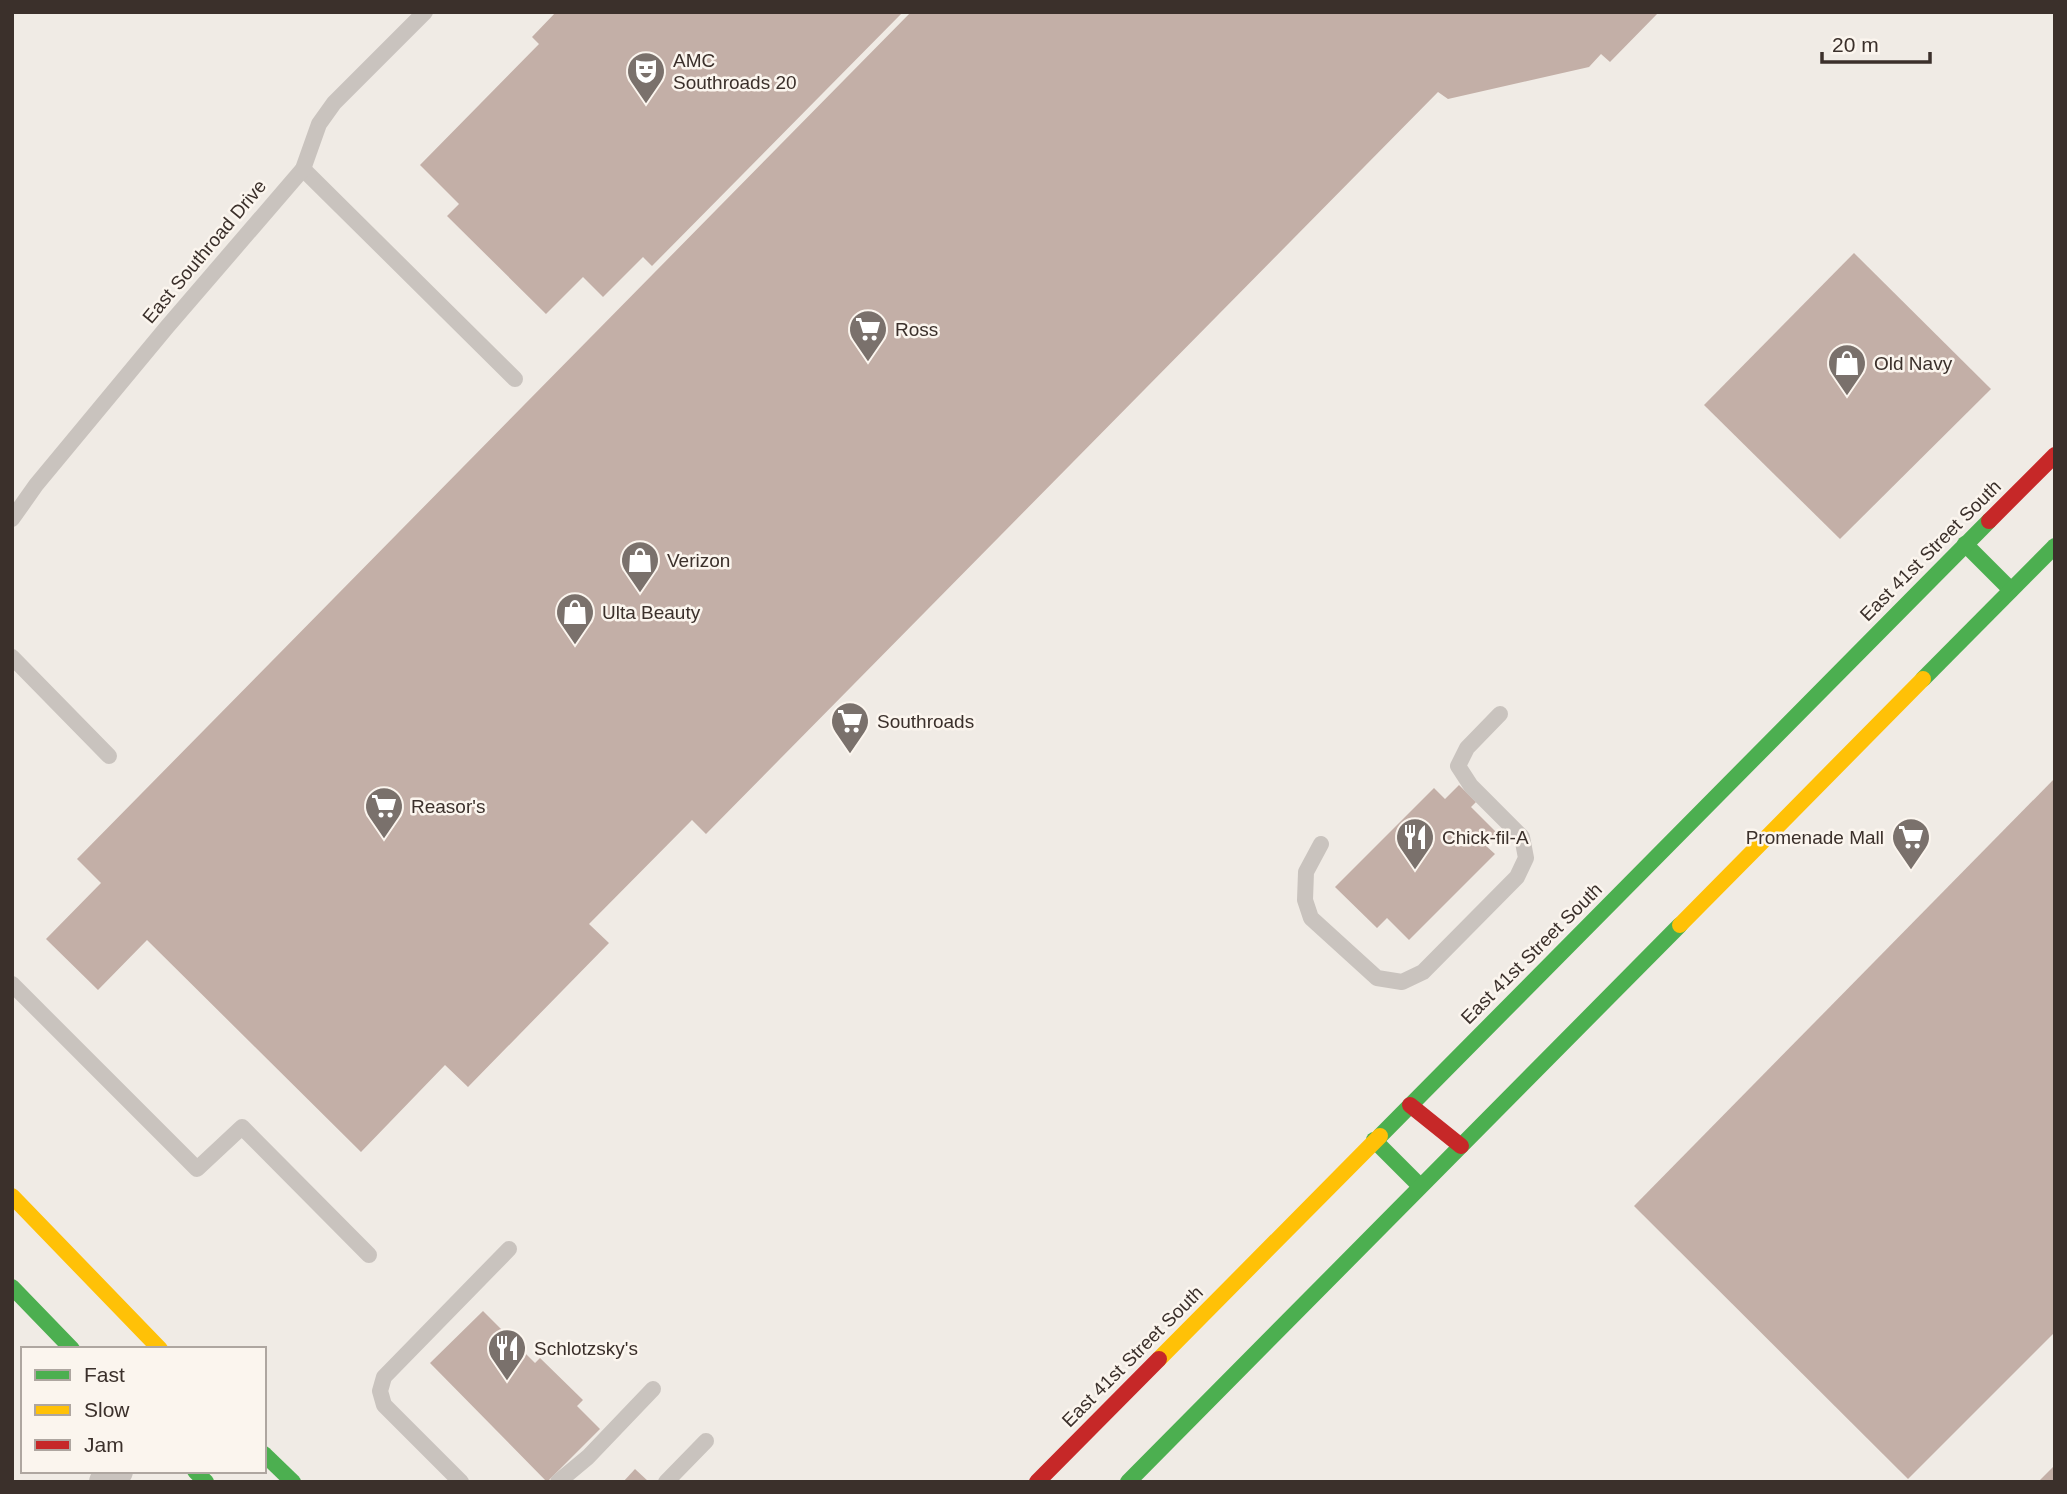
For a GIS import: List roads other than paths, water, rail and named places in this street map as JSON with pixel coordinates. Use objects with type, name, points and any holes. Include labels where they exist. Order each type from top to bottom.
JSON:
[{"type":"main road","name":"East 41st Street South","points":[[1037,1482],[2055,455]]},
{"type":"main road","points":[[1965,544],[2011,590]]},
{"type":"main road","points":[[1128,1482],[1419,1185],[1461,1146],[2055,546]]},
{"type":"main road","points":[[1410,1105],[1461,1146]]},
{"type":"main road","points":[[1374,1140],[1419,1185]]},
{"type":"main road","points":[[12,1196],[158,1347]]},
{"type":"main road","points":[[12,1287],[70,1347]]},
{"type":"main road","points":[[266,1456],[293,1482]]},
{"type":"lane","name":"East Southroad Drive","points":[[12,519],[36,485],[167,327],[303,169],[319,124],[334,103],[425,12]]},
{"type":"lane","points":[[303,169],[516,379]]},
{"type":"lane","points":[[12,657],[109,756]]},
{"type":"lane","points":[[1321,844],[1306,872],[1305,900],[1311,918],[1377,978],[1402,982],[1423,972],[1517,877],[1526,858],[1522,837],[1471,786],[1458,766],[1467,748],[1500,714]]},
{"type":"lane","points":[[12,984],[197,1169],[242,1127],[369,1255]]},
{"type":"lane","points":[[461,1482],[384,1405],[380,1391],[384,1377],[509,1249]]},
{"type":"lane","points":[[558,1482],[588,1457],[653,1389]]},
{"type":"lane","points":[[666,1482],[706,1441]]},
{"type":"place","name":"AMC Southroads 20","points":[[646,105]]},
{"type":"place","name":"Ross","points":[[868,363]]},
{"type":"place","name":"Old Navy","points":[[1847,397]]},
{"type":"place","name":"Verizon","points":[[640,594]]},
{"type":"place","name":"Ulta Beauty","points":[[575,646]]},
{"type":"place","name":"Southroads","points":[[850,755]]},
{"type":"place","name":"Reasor's","points":[[384,840]]},
{"type":"place","name":"Chick-fil-A","points":[[1415,871]]},
{"type":"place","name":"Promenade Mall","points":[[1911,871]]},
{"type":"place","name":"Schlotzsky's","points":[[507,1382]]}]
